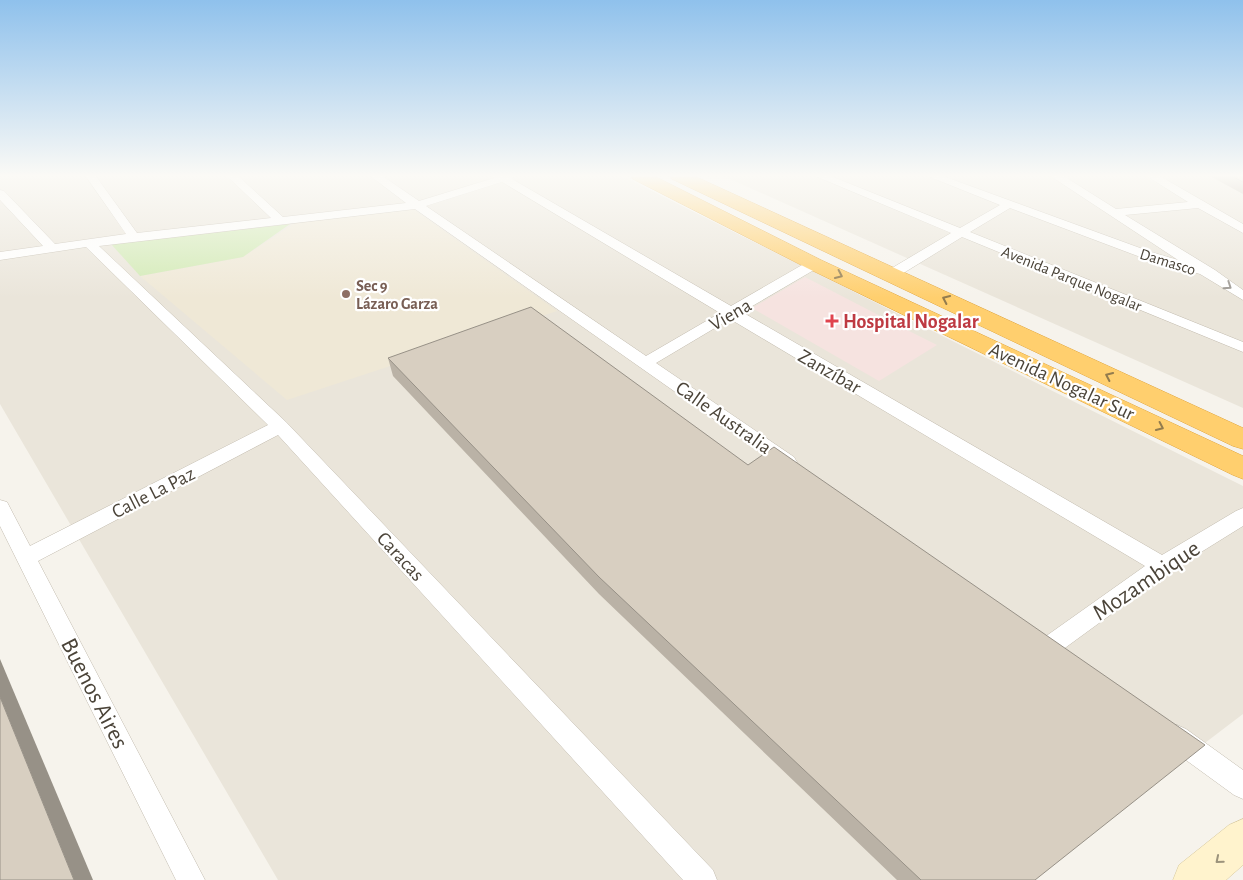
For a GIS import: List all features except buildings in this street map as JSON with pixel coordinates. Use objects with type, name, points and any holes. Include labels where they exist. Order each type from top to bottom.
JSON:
[{"type":"highway","name":"Avenida Nogalar Sur","points":[[720,216],[814,264],[1192,442],[1243,468]]},
{"type":"highway","name":"Avenida Nogalar Sur","points":[[767,216],[1243,439]]},
{"type":"street","points":[[22,216],[52,248]]},
{"type":"street","points":[[119,216],[134,237]]},
{"type":"street","points":[[275,216],[280,221]]},
{"type":"street","points":[[0,256],[134,237],[325,216]]},
{"type":"street","name":"Calle Australia","points":[[432,216],[646,362],[799,470]]},
{"type":"street","name":"Zanzíbar","points":[[571,216],[732,313],[1162,566]]},
{"type":"street","name":"Avenida Parque Nogalar","points":[[920,216],[1243,347]]},
{"type":"street","points":[[892,274],[988,216]]},
{"type":"street","name":"Damasco","points":[[1042,216],[1147,255],[1210,273]]},
{"type":"street","points":[[1120,216],[1243,296]]},
{"type":"street","points":[[1220,216],[1243,229]]},
{"type":"street","name":"Caracas","points":[[89,243],[280,426],[702,880]]},
{"type":"street","name":"Viena","points":[[646,362],[814,264]]},
{"type":"street","name":"Calle La Paz","points":[[26,558],[280,426]]},
{"type":"street","name":"Buenos Aires","points":[[0,507],[190,880]]},
{"type":"street","name":"Mozambique","points":[[1050,647],[1162,566],[1243,516]]},
{"type":"street","points":[[1163,728],[1243,786]]},
{"type":"street","points":[[1194,880],[1243,839]]},
{"type":"shaded area","points":[[0,216],[702,216],[1243,486],[1243,714],[1025,880],[278,880],[0,404]]},
{"type":"shaded area","name":"Sec 9 Lázaro Garza","points":[[353,216],[423,216],[557,311],[287,400],[140,276],[243,257],[295,223]]},
{"type":"shaded area","points":[[813,216],[1214,216],[1243,233],[1243,408]]},
{"type":"shaded area","points":[[1227,216],[1243,216],[1243,225]]},
{"type":"shaded area","name":"Hospital Nogalar","points":[[805,277],[937,345],[879,381],[752,308]]},
{"type":"green space","points":[[290,224],[243,257],[140,276],[111,244]]},
{"type":"place","name":"Sec 9 Lázaro Garza","points":[[346,294]]},
{"type":"place","name":"Hospital Nogalar","points":[[832,321]]}]
